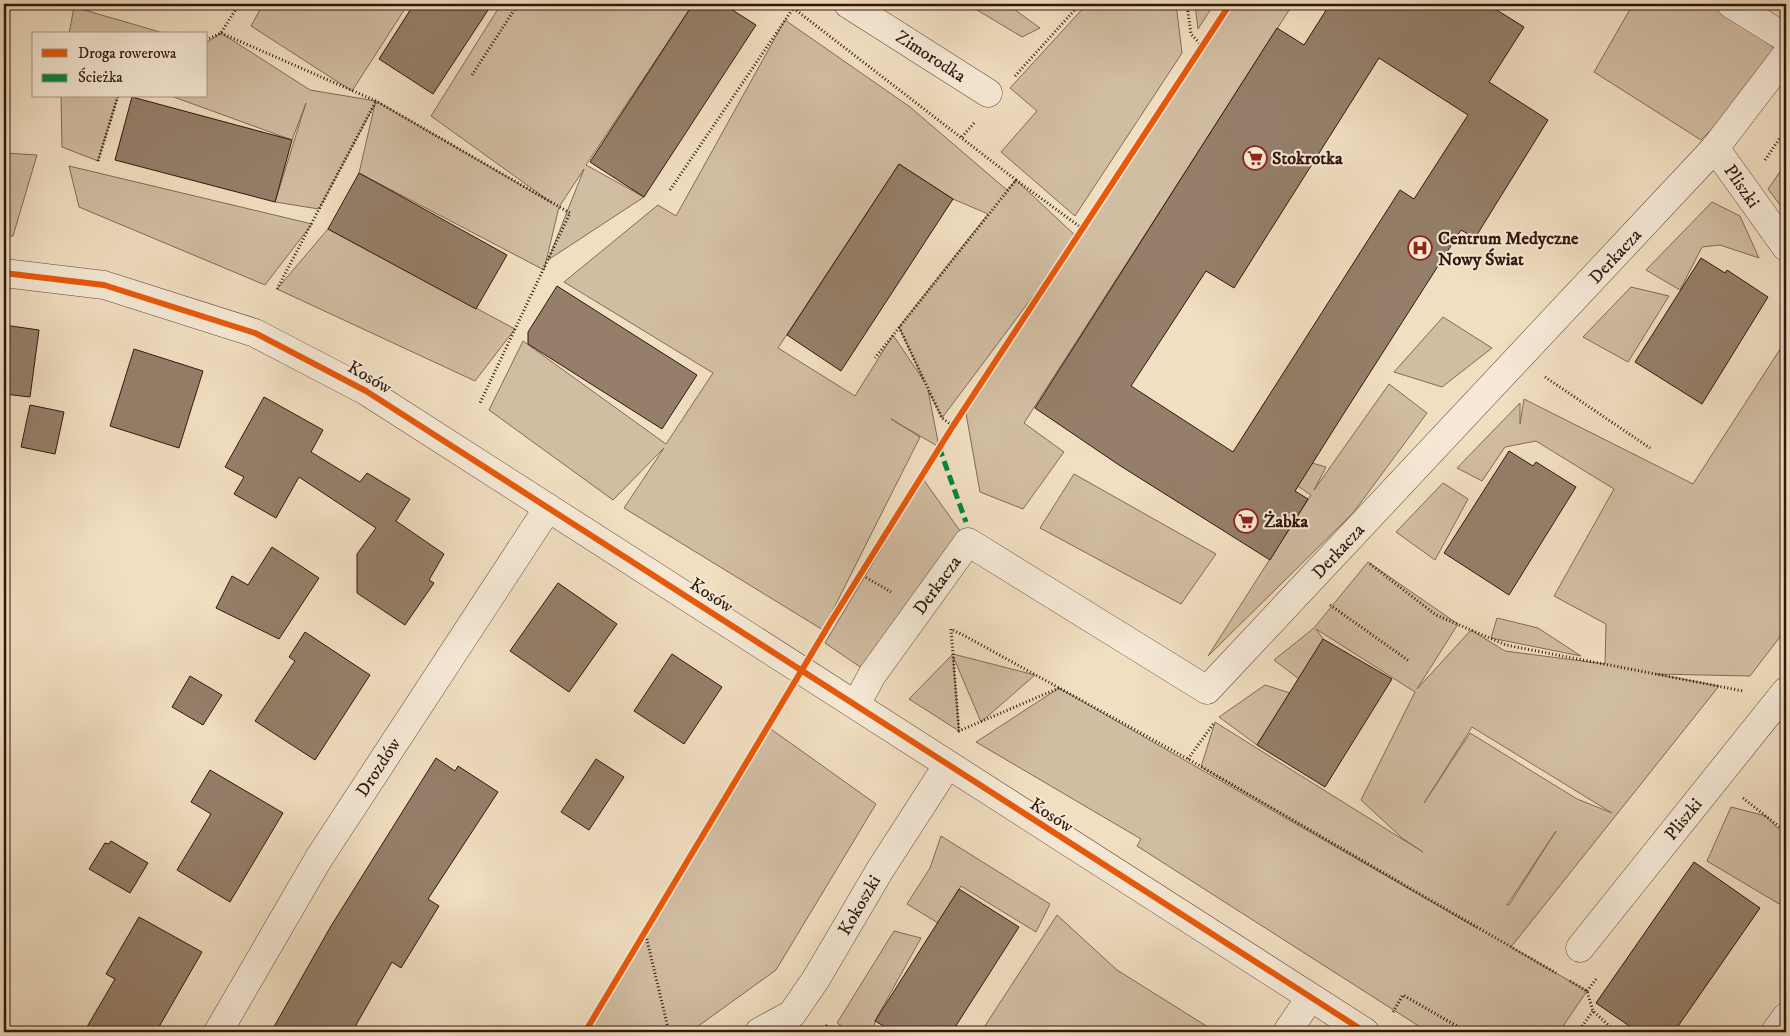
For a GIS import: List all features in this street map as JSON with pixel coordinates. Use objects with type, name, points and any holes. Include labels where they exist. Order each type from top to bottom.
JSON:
[{"type":"street","name":"Zimorodka","points":[[848,4],[988,93]]},
{"type":"street","points":[[1730,4],[1786,38]]},
{"type":"street","name":"Derkacza","points":[[856,705],[872,675],[968,542],[1207,690],[1716,148],[1786,55]]},
{"type":"street","name":"Pliszki","points":[[1716,148],[1786,247]]},
{"type":"street","name":"Kosów","points":[[4,274],[104,285],[254,333],[366,391],[856,705],[947,766],[1365,1032]]},
{"type":"street","name":"Drozdów","points":[[218,1032],[319,858],[548,508]]},
{"type":"street","name":"Pliszki","points":[[1580,948],[1786,691]]},
{"type":"street","name":"Kokoszki","points":[[760,1032],[792,1014],[816,979],[880,870],[947,766]]},
{"type":"street","points":[[1287,1032],[1310,998]]},
{"type":"street","points":[[1775,1032],[1786,1017]]},
{"type":"path","points":[[208,39],[221,33],[239,4]]},
{"type":"path","points":[[472,74],[518,4]]},
{"type":"path","points":[[788,4],[1016,180],[1083,229]]},
{"type":"path","points":[[1030,59],[1080,4]]},
{"type":"path","points":[[1187,4],[1191,34],[1202,46]]},
{"type":"path","points":[[670,190],[794,7]]},
{"type":"path","points":[[221,33],[376,101],[570,214],[480,403]]},
{"type":"path","points":[[98,161],[117,98]]},
{"type":"path","points":[[277,289],[376,101]]},
{"type":"path","points":[[875,358],[1016,180]]},
{"type":"path","points":[[899,327],[942,418],[952,426]]},
{"type":"path","points":[[1545,377],[1650,448]]},
{"type":"path","points":[[1368,562],[1436,615],[1506,645],[1745,692]]},
{"type":"path","points":[[1328,604],[1409,661]]},
{"type":"path","points":[[1059,688],[959,731],[951,629],[1059,688],[1188,759],[1587,991],[1594,1011],[1616,1032]]},
{"type":"path","points":[[1740,796],[1786,832]]},
{"type":"path","points":[[645,932],[669,1032]]},
{"type":"path","points":[[1393,1012],[1403,995],[1467,1032]]},
{"type":"path","points":[[1578,1032],[1594,1011]]},
{"type":"shaded area","points":[[263,4],[408,4],[352,91],[251,26]]},
{"type":"shaded area","points":[[501,4],[693,4],[586,165],[644,197],[548,260],[584,169],[559,207],[544,270],[359,173],[375,104],[319,209],[275,202],[306,103],[292,140],[176,98],[208,98],[208,42],[221,33],[310,90],[376,101],[552,203],[431,116]]},
{"type":"shaded area","points":[[967,4],[1007,4],[1040,28],[1022,37]]},
{"type":"shaded area","points":[[1087,4],[1176,4],[1182,53],[1075,216],[1001,152],[1037,111],[1010,88]]},
{"type":"shaded area","points":[[1195,4],[1214,4],[1198,29]]},
{"type":"shaded area","points":[[1230,4],[1293,4],[1024,423],[1064,452],[1023,509],[980,492],[965,408],[1067,251],[942,418],[928,390],[939,447],[891,419],[920,437],[823,630],[624,508],[664,448],[613,500],[489,410],[523,341],[666,444],[713,373],[564,282],[658,205],[676,216],[785,20],[910,107],[1007,190],[1016,180],[1077,237]],"holes":[[[899,164],[953,199],[988,214],[899,327],[924,381],[893,335],[855,396],[778,348]]]},
{"type":"shaded area","points":[[1633,4],[1716,4],[1785,56],[1701,140],[1594,72]]},
{"type":"shaded area","points":[[74,7],[160,32],[69,32]]},
{"type":"shaded area","points":[[61,98],[117,98],[98,161],[62,147]]},
{"type":"shaded area","points":[[4,153],[37,155],[13,236],[4,236]]},
{"type":"shaded area","points":[[1786,163],[1786,213],[1768,189]]},
{"type":"shaded area","points":[[69,166],[312,224],[265,285],[79,207]]},
{"type":"shaded area","points":[[1712,202],[1740,216],[1759,258],[1720,245],[1702,247],[1680,290],[1646,270]]},
{"type":"shaded area","points":[[328,229],[515,329],[475,381],[277,289]]},
{"type":"shaded area","points":[[1631,287],[1669,296],[1628,362],[1583,337]]},
{"type":"shaded area","points":[[1443,317],[1492,348],[1442,387],[1394,372]]},
{"type":"shaded area","points":[[1786,340],[1786,629],[1750,676],[1656,674],[1719,686],[1511,947],[1587,991],[1559,1032],[1428,1032],[1137,846],[1141,839],[976,742],[1059,688],[1477,928],[1201,767],[1215,722],[1423,852],[1402,838],[1361,800],[1415,692],[1316,629],[1323,639],[1299,679],[1274,660],[1314,628],[1368,562],[1458,624],[1417,689],[1471,630],[1505,651],[1605,664],[1606,624],[1554,596],[1614,489],[1536,441],[1505,447],[1482,481],[1457,468],[1520,403],[1520,424],[1524,399],[1693,484]],"holes":[[[1472,727],[1612,813],[1577,799],[1470,733],[1424,803]],[[1556,831],[1509,905],[1507,905]]]},
{"type":"shaded area","points":[[1389,384],[1427,413],[1353,513],[1208,656],[1311,495],[1251,454],[1312,463],[1326,467],[1314,490]]},
{"type":"shaded area","points":[[1074,474],[1216,554],[1181,604],[1040,528]]},
{"type":"shaded area","points":[[923,479],[968,542],[872,675],[825,643]]},
{"type":"shaded area","points":[[1443,483],[1468,499],[1435,560],[1396,532]]},
{"type":"shaded area","points":[[1497,618],[1538,628],[1581,656],[1491,638]]},
{"type":"shaded area","points":[[953,654],[1035,675],[981,722],[953,656],[959,731],[909,699]]},
{"type":"shaded area","points":[[1265,685],[1290,693],[1257,745],[1219,717]]},
{"type":"shaded area","points":[[768,727],[876,804],[776,970],[690,1032],[585,1032]]},
{"type":"shaded area","points":[[1731,807],[1766,816],[1786,837],[1786,908],[1707,861]]},
{"type":"shaded area","points":[[941,836],[1050,904],[1036,932],[961,886],[938,923],[907,904],[930,868]]},
{"type":"shaded area","points":[[1057,915],[1117,970],[1216,1032],[981,1032]]},
{"type":"shaded area","points":[[894,931],[921,938],[875,1021],[874,1032],[851,1032],[837,1023]]},
{"type":"building","points":[[414,4],[492,4],[433,94],[379,59]]},
{"type":"building","points":[[693,4],[723,4],[756,25],[644,197],[590,162]]},
{"type":"building","points":[[1330,4],[1487,4],[1524,27],[1489,82],[1548,120],[1475,238],[1461,230],[1341,418],[1295,491],[1308,499],[1270,560],[1119,465],[1035,408],[1277,28],[1304,45]],"holes":[[[1379,58],[1468,115],[1414,199],[1400,190],[1233,452],[1131,386],[1206,271],[1234,288]]]},
{"type":"building","points":[[132,98],[292,140],[275,202],[115,160]]},
{"type":"building","points":[[899,164],[953,199],[841,371],[787,335]]},
{"type":"building","points":[[359,173],[507,255],[476,309],[328,229]]},
{"type":"building","points":[[1701,258],[1725,273],[1727,270],[1768,297],[1702,404],[1635,362]]},
{"type":"building","points":[[557,286],[697,375],[662,429],[528,344],[528,332]]},
{"type":"building","points":[[4,325],[39,330],[30,397],[4,394]]},
{"type":"building","points":[[134,349],[203,371],[179,448],[110,426]]},
{"type":"building","points":[[264,397],[323,430],[311,452],[360,482],[367,473],[410,499],[396,521],[444,554],[429,580],[434,583],[405,625],[357,593],[357,554],[376,528],[299,477],[276,518],[234,494],[244,477],[225,467]]},
{"type":"building","points":[[30,405],[64,412],[55,454],[21,447]]},
{"type":"building","points":[[1509,451],[1533,466],[1536,462],[1576,487],[1509,595],[1444,553]]},
{"type":"building","points":[[272,547],[319,578],[279,639],[216,608],[232,576],[248,585]]},
{"type":"building","points":[[558,583],[617,624],[569,692],[510,651]]},
{"type":"building","points":[[305,632],[370,675],[315,760],[255,721],[295,661],[289,657]]},
{"type":"building","points":[[1323,639],[1392,679],[1325,787],[1257,745]]},
{"type":"building","points":[[672,654],[722,687],[684,744],[634,711]]},
{"type":"building","points":[[190,676],[222,695],[203,725],[172,707]]},
{"type":"building","points":[[436,758],[455,771],[458,766],[498,792],[428,899],[439,906],[401,968],[392,962],[352,1032],[271,1032],[331,926]]},
{"type":"building","points":[[596,759],[624,777],[589,830],[561,812]]},
{"type":"building","points":[[210,770],[283,813],[230,902],[177,870],[211,814],[191,802]]},
{"type":"building","points":[[111,841],[148,863],[130,893],[89,869],[105,843],[109,844]]},
{"type":"building","points":[[1694,862],[1760,908],[1674,1032],[1638,1032],[1596,1003]]},
{"type":"building","points":[[959,889],[1019,927],[952,1032],[894,1032],[875,1021]]},
{"type":"building","points":[[139,917],[202,952],[156,1032],[84,1032],[115,979],[106,974]]},
{"type":"marked path","points":[[939,447],[966,522]]},
{"type":"cycle path","points":[[585,1032],[830,623],[953,426],[1230,4]]},
{"type":"cycle path","points":[[4,273],[104,285],[255,333],[366,391],[1365,1032]]},
{"type":"place","name":"Stokrotka","points":[[1255,158]]},
{"type":"place","name":"Centrum Medyczne Nowy Świat","points":[[1420,248]]},
{"type":"place","name":"Żabka","points":[[1246,521]]}]
